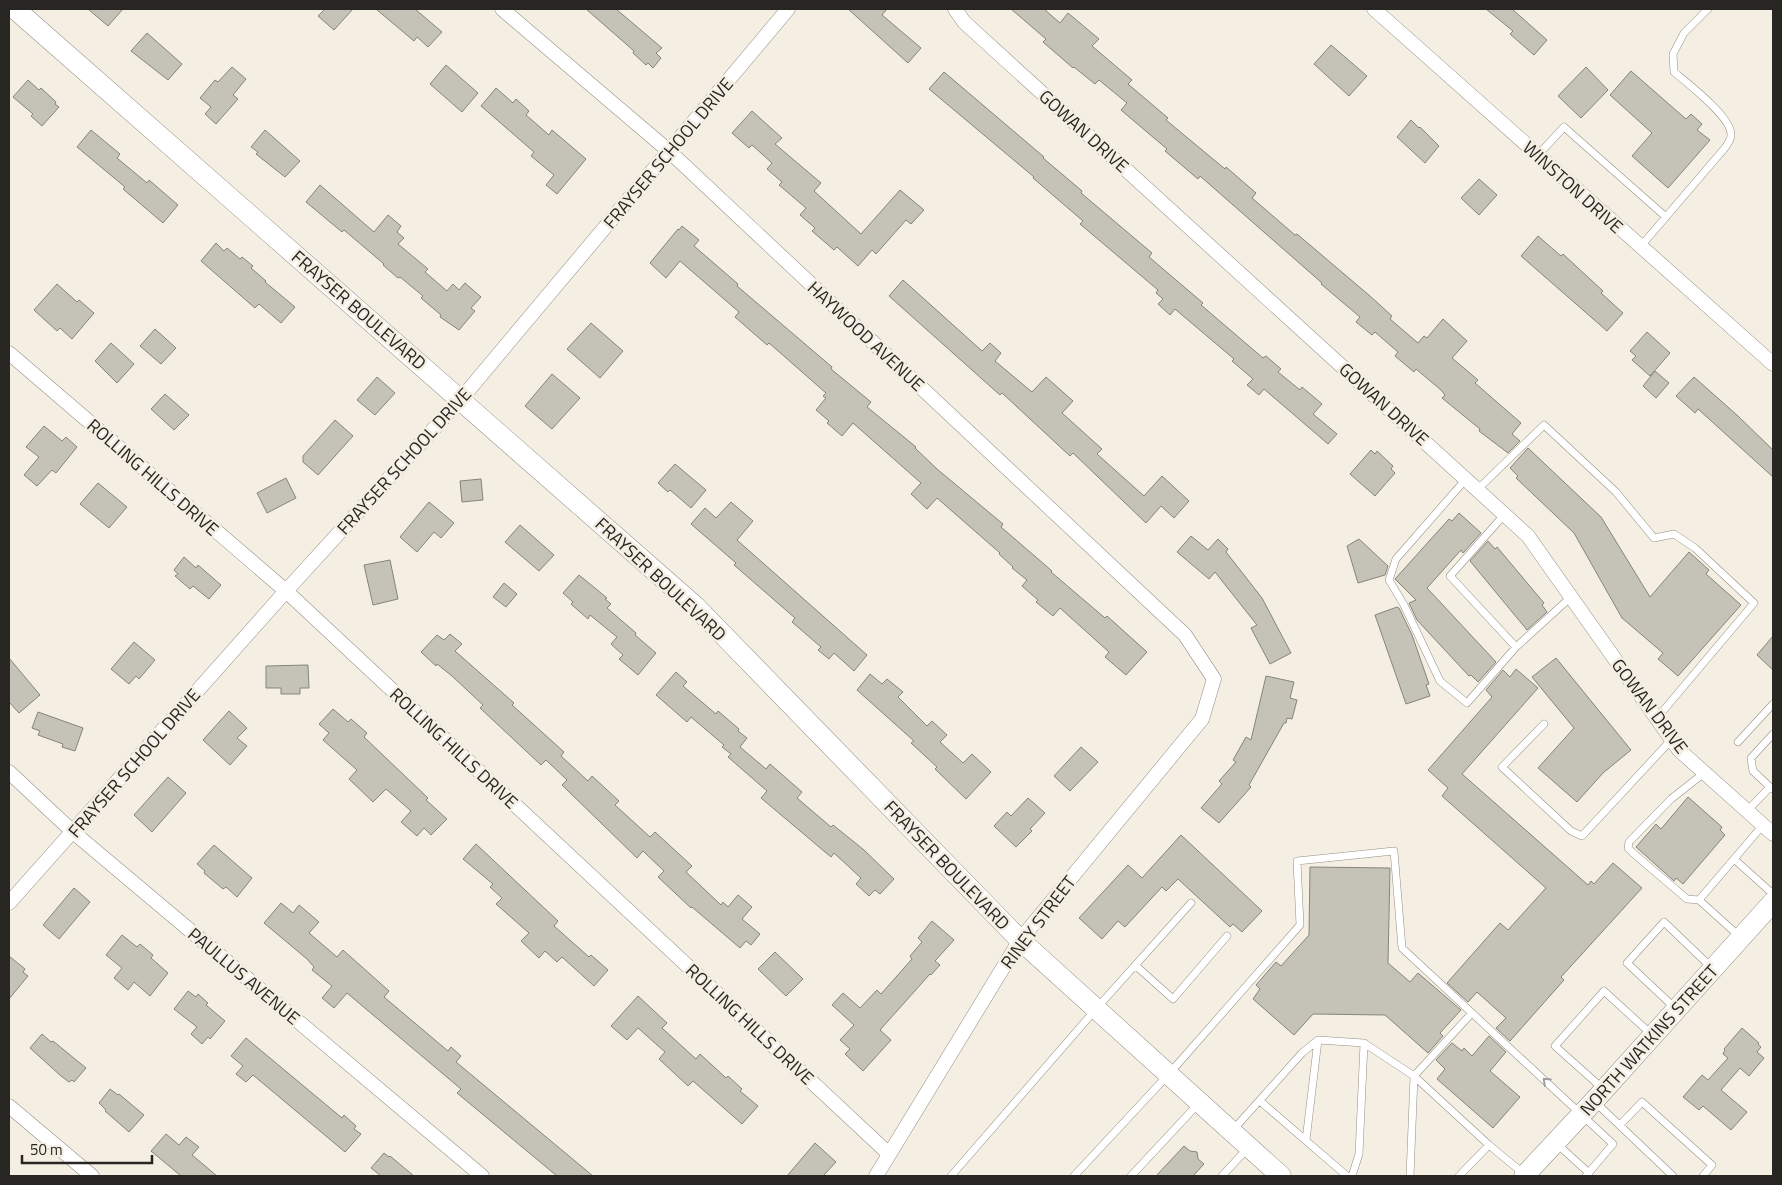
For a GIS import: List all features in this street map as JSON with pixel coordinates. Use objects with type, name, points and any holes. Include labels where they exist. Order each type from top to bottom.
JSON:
[{"type":"main road","name":"FRAYSER BOULEVARD","points":[[15,9],[696,606],[1020,940],[1249,1147],[1272,1172]]},
{"type":"main road","name":"NORTH WATKINS STREET","points":[[1524,1176],[1773,902]]},
{"type":"street","name":"HAYWOOD AVENUE","points":[[502,9],[670,152],[1185,635],[1214,680]]},
{"type":"street","name":"FRAYSER SCHOOL DRIVE","points":[[9,903],[286,591],[461,399],[788,9]]},
{"type":"street","name":"GOWAN DRIVE","points":[[955,9],[964,22],[1528,536],[1679,750],[1773,834]]},
{"type":"street","name":"WINSTON DRIVE","points":[[1374,9],[1773,364]]},
{"type":"street","name":"ROLLING HILLS DRIVE","points":[[9,353],[286,591],[889,1154]]},
{"type":"street","name":"RINEY STREET","points":[[876,1176],[1020,940],[1202,719],[1214,680]]},
{"type":"street","name":"PAULLUS AVENUE","points":[[9,772],[73,832],[482,1176]]},
{"type":"street","points":[[9,1106],[92,1176]]},
{"type":"lane","points":[[1641,246],[1724,149],[1731,136],[1730,127],[1710,103],[1674,72],[1673,54],[1684,33],[1708,9]]},
{"type":"lane","points":[[1538,155],[1564,127],[1666,217]]},
{"type":"lane","points":[[1477,490],[1544,425],[1616,492],[1654,538],[1674,534],[1696,548],[1754,603],[1657,718]]},
{"type":"lane","points":[[1466,479],[1396,559],[1389,580],[1404,604],[1440,681],[1467,703],[1516,647],[1572,597]]},
{"type":"lane","points":[[1504,515],[1450,576],[1516,647]]},
{"type":"lane","points":[[1738,742],[1773,704]]},
{"type":"lane","points":[[1544,724],[1502,767],[1571,831],[1582,836],[1672,739]]},
{"type":"lane","points":[[1747,811],[1772,788],[1753,771],[1751,758],[1773,734]]},
{"type":"lane","points":[[1704,773],[1671,799],[1628,842],[1628,848],[1687,899],[1699,900],[1741,938]]},
{"type":"lane","points":[[1699,900],[1763,825]]},
{"type":"lane","points":[[1074,1176],[1168,1074],[1300,925],[1297,861],[1394,851],[1402,948],[1471,1014],[1593,1102],[1673,1176]]},
{"type":"lane","points":[[1734,859],[1773,894]]},
{"type":"lane","points":[[953,1175],[1096,1009],[1191,903]]},
{"type":"lane","points":[[1677,1009],[1627,963],[1664,922],[1714,969]]},
{"type":"lane","points":[[1135,965],[1173,999],[1227,936]]},
{"type":"lane","points":[[1555,1142],[1587,1174],[1613,1144],[1593,1102],[1555,1046],[1604,991],[1653,1036]]},
{"type":"lane","points":[[1410,1176],[1414,1076],[1471,1014]]},
{"type":"lane","points":[[1306,1140],[1318,1040]]},
{"type":"lane","points":[[1232,1132],[1302,1053],[1318,1040],[1364,1043],[1414,1076],[1524,1176]]},
{"type":"lane","points":[[1352,1176],[1359,1154],[1364,1043]]},
{"type":"lane","points":[[1260,1101],[1347,1176]]},
{"type":"lane","points":[[1620,1125],[1642,1102],[1712,1165],[1703,1176]]},
{"type":"lane","points":[[1131,1176],[1200,1103]]},
{"type":"lane","points":[[1459,1176],[1489,1145]]},
{"type":"lane","points":[[1222,1176],[1249,1147]]},
{"type":"building","points":[[88,9],[123,9],[108,26]]},
{"type":"building","points":[[325,9],[353,9],[334,30],[318,16]]},
{"type":"building","points":[[376,9],[415,9],[442,32],[428,47],[417,37],[414,41]]},
{"type":"building","points":[[586,9],[616,9],[662,48],[656,53],[661,58],[653,68],[648,63],[646,65],[633,53],[634,51]]},
{"type":"building","points":[[848,9],[887,9],[882,15],[921,48],[908,63]]},
{"type":"building","points":[[1011,9],[1044,9],[1060,23],[1068,13],[1099,39],[1092,46],[1132,80],[1128,84],[1168,118],[1166,120],[1256,193],[1252,198],[1370,296],[1392,316],[1390,319],[1418,343],[1424,336],[1427,338],[1443,319],[1467,341],[1452,358],[1478,380],[1475,383],[1521,423],[1512,434],[1520,441],[1508,453],[1479,431],[1480,429],[1442,398],[1445,395],[1441,390],[1416,369],[1414,372],[1395,356],[1398,352],[1375,332],[1372,335],[1356,322],[1360,317],[1200,176],[1198,179],[1165,151],[1167,149],[1121,110],[1127,103],[1099,80],[1095,84],[1073,68],[1043,42],[1046,39]]},
{"type":"building","points":[[1486,9],[1512,9],[1547,40],[1534,55],[1510,34],[1513,31]]},
{"type":"building","points":[[147,33],[182,64],[168,80],[131,51]]},
{"type":"building","points":[[1331,45],[1367,76],[1349,96],[1314,64]]},
{"type":"building","points":[[446,65],[478,93],[462,112],[430,84]]},
{"type":"building","points":[[232,67],[246,79],[233,95],[238,99],[216,124],[205,114],[211,107],[200,98],[215,80],[218,82]]},
{"type":"building","points":[[1586,67],[1608,90],[1581,118],[1558,96]]},
{"type":"building","points":[[1631,71],[1686,119],[1691,114],[1702,124],[1697,130],[1710,140],[1668,188],[1632,156],[1652,133],[1610,95]]},
{"type":"building","points":[[944,72],[1044,157],[1082,191],[1081,193],[1152,253],[1149,257],[1203,303],[1201,305],[1263,358],[1266,356],[1281,369],[1278,372],[1300,390],[1302,387],[1322,404],[1313,414],[1337,434],[1328,444],[1264,389],[1259,395],[1247,385],[1253,379],[1232,361],[1234,359],[1175,309],[1170,315],[1158,304],[1163,299],[1156,293],[1158,290],[1080,224],[1083,221],[1034,177],[929,89]]},
{"type":"building","points":[[28,80],[39,90],[41,88],[59,107],[42,126],[31,116],[33,114],[13,97]]},
{"type":"building","points":[[496,88],[513,103],[516,99],[529,111],[526,115],[549,135],[552,130],[586,159],[557,194],[546,185],[554,175],[531,156],[534,152],[481,106]]},
{"type":"building","points":[[752,111],[782,138],[775,144],[821,183],[814,191],[861,234],[900,190],[924,210],[911,224],[906,220],[876,254],[872,250],[858,266],[837,247],[834,250],[812,231],[815,228],[800,215],[806,208],[779,185],[782,182],[767,169],[772,163],[752,145],[749,148],[732,133]]},
{"type":"building","points":[[1411,120],[1439,146],[1425,163],[1397,137]]},
{"type":"building","points":[[91,130],[120,154],[117,158],[147,183],[149,180],[178,205],[163,223],[123,189],[125,187],[77,147]]},
{"type":"building","points":[[265,130],[300,161],[285,177],[256,154],[258,152],[251,147]]},
{"type":"building","points":[[1479,179],[1497,195],[1479,215],[1461,198]]},
{"type":"building","points":[[320,185],[374,232],[388,215],[401,226],[397,232],[404,238],[398,244],[428,269],[425,272],[447,291],[453,284],[459,290],[465,283],[481,297],[471,308],[475,311],[459,330],[440,317],[441,315],[421,298],[423,296],[400,277],[398,278],[344,230],[342,232],[306,202]]},
{"type":"building","points":[[682,226],[699,240],[694,246],[738,284],[737,286],[832,367],[831,369],[871,402],[867,407],[916,447],[937,469],[1003,524],[1001,527],[1051,572],[1105,618],[1107,616],[1147,652],[1126,675],[1105,657],[1109,652],[1060,608],[1053,616],[1036,602],[1038,600],[1022,586],[1027,580],[1012,568],[1000,553],[937,498],[927,509],[911,494],[921,483],[853,423],[842,436],[827,423],[829,421],[816,410],[826,398],[823,396],[826,393],[769,343],[767,345],[735,317],[739,312],[680,261],[666,278],[650,263]]},
{"type":"building","points":[[1538,236],[1561,256],[1563,254],[1603,291],[1601,293],[1623,313],[1607,331],[1521,256]]},
{"type":"building","points":[[216,243],[224,251],[227,248],[240,259],[242,257],[253,266],[251,268],[265,282],[295,307],[281,323],[259,304],[255,308],[201,261]]},
{"type":"building","points":[[903,280],[982,351],[990,343],[1001,353],[995,361],[1032,392],[1046,377],[1073,401],[1062,413],[1102,449],[1097,454],[1144,496],[1162,476],[1189,501],[1174,518],[1161,506],[1146,523],[1073,453],[1070,456],[1002,393],[1000,395],[889,296]]},
{"type":"building","points":[[57,284],[77,302],[79,300],[94,313],[72,339],[60,328],[57,331],[34,310]]},
{"type":"building","points":[[591,323],[623,351],[600,378],[567,349]]},
{"type":"building","points":[[155,329],[176,348],[161,364],[140,346]]},
{"type":"building","points":[[1647,332],[1670,353],[1650,376],[1632,360],[1636,356],[1630,351]]},
{"type":"building","points":[[111,343],[134,364],[117,383],[95,361]]},
{"type":"building","points":[[1655,371],[1669,383],[1656,398],[1643,386]]},
{"type":"building","points":[[552,374],[580,398],[552,429],[525,406]]},
{"type":"building","points":[[377,377],[395,393],[375,415],[357,400]]},
{"type":"building","points":[[1694,377],[1773,450],[1773,477],[1698,409],[1695,413],[1676,396]]},
{"type":"building","points":[[165,394],[189,415],[174,430],[151,409]]},
{"type":"building","points":[[335,420],[353,436],[318,475],[303,462],[303,456]]},
{"type":"building","points":[[44,426],[62,441],[66,437],[77,447],[56,473],[52,470],[37,486],[24,475],[39,457],[26,447]]},
{"type":"building","points":[[1528,448],[1601,517],[1650,597],[1689,552],[1709,570],[1706,574],[1741,605],[1678,676],[1658,659],[1663,653],[1622,618],[1574,533],[1516,478],[1518,476],[1510,468]]},
{"type":"building","points":[[1371,450],[1375,454],[1377,451],[1393,466],[1391,469],[1395,473],[1375,496],[1350,474]]},
{"type":"building","points":[[675,464],[706,490],[691,508],[670,490],[668,492],[658,483]]},
{"type":"building","points":[[286,478],[296,498],[267,513],[257,493]]},
{"type":"building","points":[[481,479],[483,500],[462,502],[460,481]]},
{"type":"building","points":[[98,483],[127,507],[109,528],[80,504]]},
{"type":"building","points":[[429,502],[454,523],[441,538],[434,532],[417,552],[400,537]]},
{"type":"building","points":[[731,502],[753,521],[737,540],[867,655],[854,671],[834,653],[829,659],[818,650],[821,647],[792,622],[795,618],[734,565],[736,563],[691,524],[705,508],[716,518]]},
{"type":"building","points":[[1459,513],[1481,533],[1463,553],[1461,550],[1427,588],[1496,662],[1478,682],[1471,675],[1469,676],[1417,620],[1409,603],[1416,600],[1395,579],[1449,519],[1452,521]]},
{"type":"building","points":[[520,525],[554,555],[539,571],[505,542]]},
{"type":"building","points":[[1191,536],[1208,550],[1218,539],[1228,549],[1226,552],[1262,598],[1291,653],[1270,664],[1251,628],[1257,625],[1215,572],[1209,579],[1177,552]]},
{"type":"building","points":[[1359,539],[1388,566],[1385,575],[1358,583],[1347,546]]},
{"type":"building","points":[[1488,541],[1495,549],[1497,547],[1544,603],[1542,605],[1547,612],[1527,630],[1470,561]]},
{"type":"building","points":[[184,557],[196,568],[198,565],[221,585],[209,599],[193,586],[190,589],[175,576],[178,574],[174,570]]},
{"type":"building","points":[[390,560],[398,599],[373,605],[364,565]]},
{"type":"building","points":[[579,575],[607,598],[605,599],[611,604],[607,608],[656,653],[638,675],[619,659],[623,655],[611,644],[617,637],[590,615],[588,619],[571,604],[573,602],[563,593]]},
{"type":"building","points":[[504,583],[517,594],[506,607],[493,597]]},
{"type":"building","points":[[1397,607],[1412,635],[1429,684],[1426,685],[1430,696],[1406,704],[1375,615]]},
{"type":"building","points":[[450,634],[462,644],[455,651],[514,703],[512,705],[564,752],[561,756],[588,781],[592,776],[619,801],[615,805],[650,837],[655,832],[692,866],[686,872],[721,905],[723,902],[728,907],[738,895],[752,907],[742,919],[760,934],[751,945],[746,941],[740,948],[691,908],[658,877],[664,871],[643,851],[637,858],[562,785],[567,780],[546,760],[541,765],[480,708],[483,705],[452,676],[437,664],[436,666],[421,652],[437,635],[444,640]]},
{"type":"building","points":[[1773,636],[1773,670],[1757,655]]},
{"type":"building","points":[[134,642],[155,660],[139,679],[136,676],[129,684],[111,669]]},
{"type":"building","points":[[9,658],[40,695],[19,713],[9,702]]},
{"type":"building","points":[[1556,658],[1631,750],[1603,773],[1577,802],[1538,768],[1574,728],[1532,677]]},
{"type":"building","points":[[308,665],[309,688],[300,688],[300,694],[281,694],[281,688],[266,688],[266,666]]},
{"type":"building","points":[[1516,669],[1538,688],[1462,774],[1588,885],[1591,881],[1594,884],[1613,863],[1642,888],[1561,977],[1564,980],[1510,1041],[1496,1028],[1506,1018],[1477,992],[1468,1002],[1447,983],[1500,923],[1508,930],[1546,888],[1442,796],[1448,788],[1428,770],[1492,697],[1486,690],[1503,670],[1510,677]]},
{"type":"building","points":[[676,672],[687,682],[683,686],[716,714],[718,711],[747,738],[740,747],[766,769],[770,764],[802,792],[797,798],[831,827],[833,825],[864,850],[894,879],[880,894],[875,890],[869,896],[856,884],[861,878],[834,853],[831,857],[761,798],[767,791],[728,757],[731,754],[722,747],[724,745],[691,717],[687,722],[656,695]]},
{"type":"building","points":[[870,674],[882,684],[887,679],[903,692],[898,697],[927,726],[932,721],[947,735],[940,742],[963,763],[972,754],[991,772],[966,799],[935,769],[937,767],[911,743],[914,741],[857,690]]},
{"type":"building","points":[[1266,676],[1294,682],[1290,698],[1297,700],[1292,719],[1287,718],[1286,723],[1284,723],[1249,785],[1251,787],[1219,823],[1201,808],[1222,784],[1219,781],[1236,762],[1233,760],[1246,737],[1251,740]]},
{"type":"building","points":[[333,709],[348,722],[351,719],[367,733],[364,737],[428,798],[426,800],[447,819],[431,835],[424,828],[417,836],[401,822],[411,811],[386,789],[373,802],[349,779],[357,770],[323,740],[329,733],[319,724]]},
{"type":"building","points":[[229,711],[247,728],[237,738],[247,746],[230,765],[203,740]]},
{"type":"building","points":[[38,712],[83,728],[75,751],[62,747],[63,744],[38,735],[40,731],[32,728]]},
{"type":"building","points":[[1081,747],[1098,762],[1070,791],[1054,776]]},
{"type":"building","points":[[168,777],[186,793],[152,832],[134,815]]},
{"type":"building","points":[[1688,797],[1722,827],[1720,830],[1725,835],[1683,884],[1676,878],[1674,881],[1636,847],[1656,824],[1661,829]]},
{"type":"building","points":[[1028,798],[1045,813],[1030,829],[1032,831],[1016,847],[994,826],[1007,812],[1011,816]]},
{"type":"building","points":[[1181,835],[1262,911],[1242,932],[1233,924],[1230,927],[1178,879],[1166,891],[1162,887],[1125,927],[1118,921],[1102,939],[1079,918],[1128,865],[1142,878]]},
{"type":"building","points":[[476,844],[558,921],[554,926],[589,957],[591,955],[608,970],[594,986],[562,957],[557,962],[545,951],[539,958],[521,941],[529,933],[496,904],[502,898],[490,887],[493,884],[463,859]]},
{"type":"building","points":[[214,845],[252,878],[237,897],[226,887],[223,889],[204,873],[205,871],[197,864]]},
{"type":"building","points":[[1310,867],[1390,868],[1388,963],[1410,982],[1418,973],[1461,1010],[1440,1033],[1443,1036],[1428,1053],[1385,1015],[1313,1014],[1294,1035],[1253,999],[1260,989],[1256,985],[1276,962],[1281,966],[1309,935]]},
{"type":"building","points":[[74,888],[90,902],[59,939],[43,925]]},
{"type":"building","points":[[281,903],[293,913],[299,905],[319,922],[309,933],[337,957],[343,950],[389,991],[384,997],[448,1051],[451,1047],[461,1056],[456,1062],[593,1176],[557,1176],[457,1093],[461,1089],[347,993],[334,1008],[322,998],[332,986],[312,970],[314,967],[307,959],[264,923]]},
{"type":"building","points":[[932,921],[954,940],[935,961],[940,965],[880,1030],[891,1040],[863,1071],[845,1054],[850,1049],[840,1040],[854,1025],[832,1005],[843,993],[860,1008],[877,990],[881,994],[912,959],[910,956],[922,942],[918,938]]},
{"type":"building","points":[[122,935],[137,947],[140,944],[153,955],[151,958],[168,973],[150,996],[134,982],[128,990],[114,978],[122,968],[106,955]]},
{"type":"building","points":[[775,952],[803,979],[786,996],[758,969]]},
{"type":"building","points":[[9,956],[25,969],[23,972],[28,976],[9,999]]},
{"type":"building","points":[[188,991],[196,997],[198,994],[208,1003],[206,1005],[225,1021],[210,1039],[208,1037],[202,1044],[191,1034],[197,1027],[174,1009]]},
{"type":"building","points":[[638,996],[667,1023],[662,1028],[696,1059],[700,1054],[726,1078],[728,1076],[742,1089],[740,1091],[758,1106],[742,1124],[693,1081],[688,1086],[659,1059],[665,1052],[638,1028],[627,1040],[611,1026]]},
{"type":"building","points":[[1742,1028],[1759,1043],[1761,1047],[1757,1052],[1764,1058],[1749,1076],[1740,1068],[1721,1090],[1747,1112],[1731,1130],[1703,1106],[1699,1110],[1683,1097],[1702,1075],[1708,1080],[1728,1058],[1723,1054],[1724,1049]]},
{"type":"building","points":[[42,1034],[86,1068],[74,1082],[72,1080],[69,1082],[61,1076],[30,1048]]},
{"type":"building","points":[[1489,1036],[1506,1052],[1490,1071],[1520,1097],[1493,1128],[1437,1079],[1445,1069],[1436,1060],[1452,1043],[1462,1051],[1464,1048],[1472,1056]]},
{"type":"building","points":[[246,1038],[342,1118],[344,1115],[356,1126],[354,1129],[361,1134],[345,1152],[253,1075],[246,1082],[236,1074],[243,1066],[231,1056]]},
{"type":"building","points":[[110,1089],[144,1115],[129,1132],[105,1111],[99,1103]]},
{"type":"building","points":[[166,1134],[179,1145],[186,1137],[199,1147],[192,1155],[217,1176],[181,1176],[151,1151]]},
{"type":"building","points":[[815,1143],[836,1162],[823,1176],[787,1176]]},
{"type":"building","points":[[1184,1146],[1190,1151],[1197,1152],[1198,1159],[1204,1164],[1193,1176],[1156,1176]]},
{"type":"building","points":[[384,1153],[414,1176],[381,1176],[371,1168]]}]
